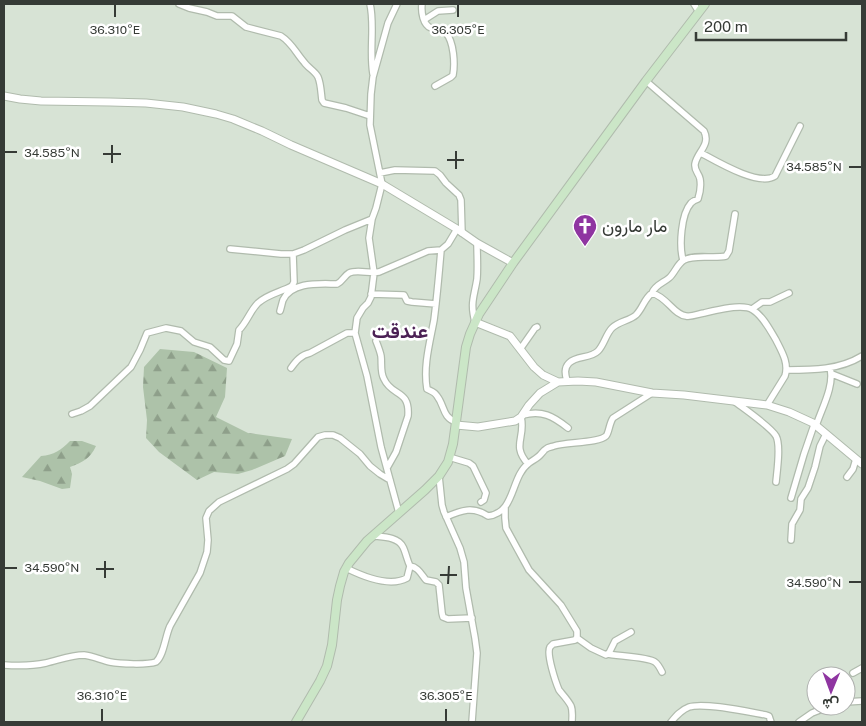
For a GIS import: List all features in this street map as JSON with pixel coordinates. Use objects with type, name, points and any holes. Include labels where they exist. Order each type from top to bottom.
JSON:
[{"type":"main road","points":[[296,722],[320,682],[327,666],[334,632],[337,600],[346,568],[374,536],[439,476],[449,457],[453,444],[466,347],[475,322],[512,263],[646,80],[705,4]]},
{"type":"street","points":[[179,4],[218,16],[232,16],[246,27],[281,36],[291,43],[304,63],[315,73],[324,103],[370,116]]},
{"type":"street","points":[[370,4],[373,77]]},
{"type":"street","points":[[397,4],[388,22],[373,77],[370,125],[382,184],[372,219],[369,238],[374,273],[371,294],[368,303],[357,318],[355,333],[367,376],[386,468],[400,513]]},
{"type":"street","points":[[422,4],[424,20],[428,26],[445,33],[449,38],[453,55],[453,75],[451,78],[435,86]]},
{"type":"street","points":[[694,4],[699,12]]},
{"type":"street","points":[[424,20],[438,11],[452,10]]},
{"type":"street","points":[[646,80],[704,131],[706,136],[695,166],[695,170],[700,177],[700,193],[698,198],[689,206],[684,218],[681,248],[683,260]]},
{"type":"street","points":[[4,96],[41,101],[146,103],[183,107],[216,114],[248,125],[291,146],[382,184],[512,263]]},
{"type":"street","points":[[701,152],[736,171],[753,177],[769,179],[775,176],[800,126]]},
{"type":"street","points":[[280,311],[288,293],[303,285],[337,284],[352,271],[374,273],[385,270],[428,251],[441,250],[459,231],[460,196],[438,173],[435,171],[403,170],[380,173]]},
{"type":"street","points":[[567,381],[565,375],[568,364],[598,351],[610,330],[620,322],[636,315],[654,288],[671,276],[683,260],[696,257],[718,258],[726,256],[729,251],[735,214]]},
{"type":"street","points":[[230,250],[292,254],[372,219]]},
{"type":"street","points":[[477,243],[477,272],[472,302],[475,322],[513,338],[534,368],[558,382]]},
{"type":"street","points":[[441,250],[436,304],[426,363],[426,382],[427,389],[436,394],[450,420],[478,427],[515,421],[522,416],[540,393],[558,382],[567,381],[596,382],[652,393],[734,401],[767,406],[789,412],[815,425],[859,462],[846,478]]},
{"type":"street","points":[[72,414],[90,406],[131,367],[147,333],[166,328],[181,330],[194,342],[210,347],[224,360],[230,361],[237,344],[239,330],[255,306],[268,296],[292,286],[294,282],[292,254]]},
{"type":"street","points":[[652,293],[661,297],[680,314],[685,316],[733,308],[747,307],[752,309],[772,333],[784,358],[787,370],[767,406]]},
{"type":"street","points":[[752,309],[762,302],[770,302],[789,293]]},
{"type":"street","points":[[371,294],[404,295],[406,301],[436,304]]},
{"type":"street","points":[[521,348],[530,333],[537,327]]},
{"type":"street","points":[[291,368],[304,354],[310,353],[347,333],[355,333]]},
{"type":"street","points":[[376,341],[380,353],[383,378],[388,387],[405,398],[408,412],[396,452],[386,468]]},
{"type":"street","points":[[831,371],[862,356]]},
{"type":"street","points":[[854,360],[862,361]]},
{"type":"street","points":[[787,370],[831,371],[858,384]]},
{"type":"street","points":[[791,498],[804,454],[830,387],[831,371]]},
{"type":"street","points":[[577,638],[577,631],[562,605],[529,570],[506,528],[504,518],[505,507],[523,469],[546,449],[565,443],[604,438],[608,433],[613,418],[652,393]]},
{"type":"street","points":[[734,401],[754,415],[776,435],[778,444],[776,482]]},
{"type":"street","points":[[522,416],[537,413],[546,415],[558,420],[568,428]]},
{"type":"street","points":[[522,416],[523,425],[519,450],[521,456],[528,464]]},
{"type":"street","points":[[4,665],[34,665],[82,655],[118,663],[148,664],[156,662],[161,656],[170,626],[200,573],[207,552],[206,518],[209,511],[219,502],[287,469],[294,464],[318,437],[325,434],[340,438],[360,454],[370,466],[390,480]]},
{"type":"street","points":[[791,540],[792,524],[800,510],[801,499],[808,488],[820,446],[826,434]]},
{"type":"street","points":[[449,457],[473,466],[486,493],[484,500],[481,502]]},
{"type":"street","points":[[439,476],[442,505],[464,562],[466,588],[477,653],[472,722]]},
{"type":"street","points":[[446,517],[469,510],[480,511],[490,516],[498,513],[505,507]]},
{"type":"street","points":[[346,568],[373,580],[394,581],[407,578],[410,566],[400,543],[392,538],[374,536]]},
{"type":"street","points":[[410,566],[418,569],[427,581],[436,582],[438,585],[443,617],[446,619],[472,618]]},
{"type":"street","points":[[607,654],[615,641],[631,632]]},
{"type":"street","points":[[577,638],[597,652],[648,659],[656,663],[662,672]]},
{"type":"street","points":[[572,722],[570,706],[556,682],[550,646],[577,638]]},
{"type":"street","points":[[671,722],[683,710],[700,705],[766,715],[769,716],[771,722]]},
{"type":"green space","points":[[160,349],[194,352],[227,368],[225,397],[216,417],[248,433],[292,439],[285,456],[238,474],[214,472],[197,480],[159,452],[146,438],[147,420],[143,387],[144,367]]},
{"type":"green space","points":[[70,441],[82,441],[96,446],[86,459],[70,467],[72,474],[70,488],[62,489],[22,477],[41,456],[57,452]]},
{"type":"place","name":"مار مارون","points":[[585,247]]},
{"type":"district","name":"عندقت","points":[[400,331]]}]
